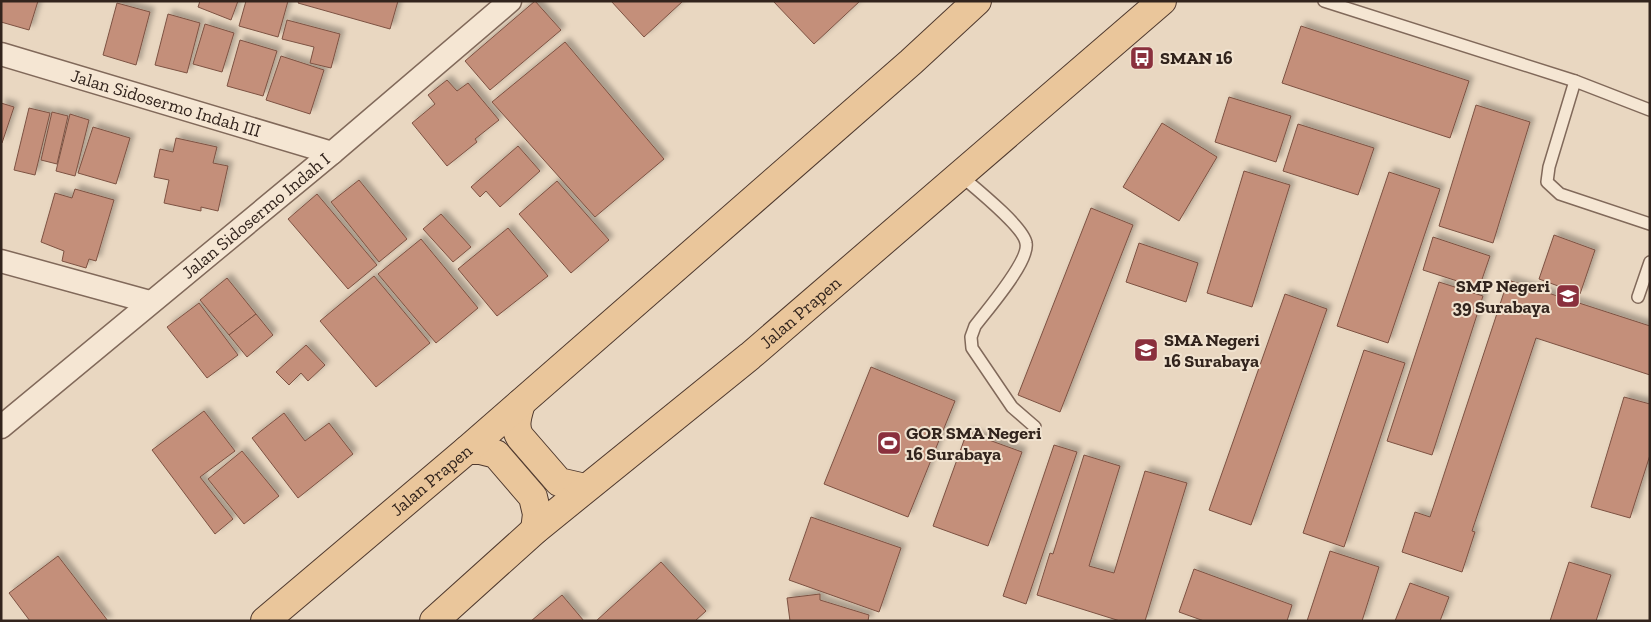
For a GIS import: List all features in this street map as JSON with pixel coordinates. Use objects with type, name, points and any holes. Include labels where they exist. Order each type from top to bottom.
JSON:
[{"type":"main road","name":"Jalan Prapen","points":[[265,621],[521,403],[977,1]]},
{"type":"main road","name":"Jalan Prapen","points":[[434,621],[535,530],[750,356],[1162,1]]},
{"type":"main road","points":[[521,403],[517,420],[517,432],[520,437],[553,477],[566,485],[585,488]]},
{"type":"main road","points":[[467,450],[480,450],[496,454],[533,498],[537,514],[535,530]]},
{"type":"street","name":"Jalan Sidosermo Indah I","points":[[1,427],[332,153],[510,1]]},
{"type":"street","name":"Jalan Sidosermo Indah III","points":[[1,54],[332,153]]},
{"type":"street","points":[[1,261],[150,302]]},
{"type":"lane","points":[[1324,1],[1575,81],[1650,110]]},
{"type":"lane","points":[[1575,81],[1549,167],[1547,182],[1560,194],[1650,224]]},
{"type":"lane","points":[[960,174],[1021,231],[1027,244],[1024,259],[975,326],[971,337],[972,348],[1012,407],[1034,427]]},
{"type":"lane","points":[[1638,297],[1650,262]]},
{"type":"building","points":[[1,1],[38,1],[29,30],[1,22]]},
{"type":"building","points":[[200,1],[238,1],[231,20],[198,7]]},
{"type":"building","points":[[246,1],[288,1],[278,37],[239,26]]},
{"type":"building","points":[[299,1],[398,1],[390,29],[298,3]]},
{"type":"building","points":[[535,1],[561,30],[490,90],[465,61]]},
{"type":"building","points":[[611,1],[683,1],[644,37]]},
{"type":"building","points":[[773,1],[860,1],[814,44]]},
{"type":"building","points":[[117,3],[150,12],[136,65],[103,55]]},
{"type":"building","points":[[168,14],[200,23],[187,73],[155,65]]},
{"type":"building","points":[[287,20],[340,34],[331,68],[310,63],[314,47],[282,39]]},
{"type":"building","points":[[205,24],[234,33],[222,72],[193,64]]},
{"type":"building","points":[[1301,26],[1469,81],[1450,138],[1282,83]]},
{"type":"building","points":[[240,40],[277,51],[263,96],[227,86]]},
{"type":"building","points":[[565,42],[664,159],[595,217],[492,102]]},
{"type":"building","points":[[281,56],[324,70],[310,114],[266,100]]},
{"type":"building","points":[[447,80],[457,91],[468,83],[499,120],[475,139],[477,142],[447,166],[412,123],[435,104],[428,95]]},
{"type":"building","points":[[1229,97],[1291,116],[1276,162],[1215,142]]},
{"type":"building","points":[[1,103],[14,107],[2,143],[1,143]]},
{"type":"building","points":[[1476,105],[1530,122],[1493,243],[1439,226]]},
{"type":"building","points":[[29,108],[50,113],[35,175],[14,170]]},
{"type":"building","points":[[52,112],[68,116],[57,164],[41,160]]},
{"type":"building","points":[[70,114],[89,120],[75,176],[56,171]]},
{"type":"building","points":[[1162,123],[1217,157],[1179,221],[1123,187]]},
{"type":"building","points":[[1298,124],[1374,148],[1358,195],[1283,171]]},
{"type":"building","points":[[93,127],[130,138],[116,184],[78,173]]},
{"type":"building","points":[[176,138],[217,147],[213,163],[228,166],[218,211],[201,207],[201,211],[164,203],[169,180],[154,177],[160,149],[173,152]]},
{"type":"building","points":[[518,146],[540,171],[500,207],[486,191],[480,197],[471,187]]},
{"type":"building","points":[[1244,171],[1290,185],[1252,307],[1207,293]]},
{"type":"building","points":[[1389,172],[1440,189],[1388,343],[1337,326]]},
{"type":"building","points":[[359,180],[407,239],[379,262],[331,202]]},
{"type":"building","points":[[557,181],[609,240],[571,273],[519,214]]},
{"type":"building","points":[[75,189],[114,200],[96,261],[89,259],[86,268],[62,261],[64,251],[41,242],[55,193],[72,198]]},
{"type":"building","points":[[317,194],[377,265],[348,289],[288,219]]},
{"type":"building","points":[[1091,208],[1133,225],[1060,412],[1018,395]]},
{"type":"building","points":[[441,214],[471,247],[453,262],[423,229]]},
{"type":"building","points":[[508,228],[548,276],[497,316],[458,269]]},
{"type":"building","points":[[1554,235],[1595,250],[1580,294],[1539,279]]},
{"type":"building","points":[[1433,237],[1490,256],[1479,288],[1423,270]]},
{"type":"building","points":[[421,239],[478,308],[436,343],[378,274]]},
{"type":"building","points":[[1139,243],[1198,263],[1186,302],[1126,282]]},
{"type":"building","points":[[374,276],[430,343],[376,387],[320,321]]},
{"type":"building","points":[[227,278],[256,314],[229,335],[200,300]]},
{"type":"building","points":[[1508,280],[1650,326],[1650,375],[1536,338],[1472,531],[1475,532],[1462,572],[1402,552],[1415,512],[1430,517]]},
{"type":"building","points":[[1439,282],[1483,296],[1432,455],[1387,441]]},
{"type":"building","points":[[1285,294],[1327,309],[1251,525],[1209,510]]},
{"type":"building","points":[[199,303],[238,355],[207,378],[167,327]]},
{"type":"building","points":[[256,314],[273,335],[247,357],[229,335]]},
{"type":"building","points":[[306,345],[325,365],[308,381],[301,373],[289,385],[276,372]]},
{"type":"building","points":[[1364,350],[1405,363],[1344,547],[1303,533]]},
{"type":"building","name":"GOR SMA Negeri 16 Surabaya","points":[[871,367],[955,401],[908,517],[824,484]]},
{"type":"building","points":[[1624,397],[1650,404],[1650,455],[1630,518],[1591,507]]},
{"type":"building","points":[[204,411],[235,451],[200,477],[233,519],[215,534],[152,450]]},
{"type":"building","points":[[284,413],[305,441],[329,423],[353,454],[298,498],[252,438]]},
{"type":"building","points":[[967,432],[1022,452],[988,546],[933,526]]},
{"type":"building","points":[[1054,445],[1077,452],[1026,604],[1003,596]]},
{"type":"building","points":[[242,451],[279,496],[244,524],[208,479]]},
{"type":"building","points":[[1084,455],[1120,466],[1089,566],[1114,573],[1145,471],[1187,483],[1145,621],[1120,621],[1037,595],[1050,553],[1053,554]]},
{"type":"building","points":[[811,517],[901,548],[879,612],[789,580]]},
{"type":"building","points":[[1330,551],[1379,567],[1362,621],[1307,621]]},
{"type":"building","points":[[58,556],[108,621],[30,621],[9,593]]},
{"type":"building","points":[[661,562],[706,611],[695,621],[596,621]]},
{"type":"building","points":[[1569,562],[1611,575],[1596,621],[1550,621]]},
{"type":"building","points":[[1194,569],[1292,605],[1287,621],[1204,621],[1179,612]]},
{"type":"building","points":[[1410,583],[1449,597],[1440,621],[1395,621]]},
{"type":"building","points":[[820,594],[820,600],[869,615],[868,621],[790,621],[787,598]]},
{"type":"building","points":[[562,595],[584,621],[531,621]]},
{"type":"place","name":"SMAN 16","points":[[1142,58]]},
{"type":"place","name":"SMP Negeri 39 Surabaya","points":[[1568,296]]},
{"type":"place","name":"SMA Negeri 16 Surabaya","points":[[1146,350]]},
{"type":"place","name":"GOR SMA Negeri 16 Surabaya","points":[[889,443]]}]
